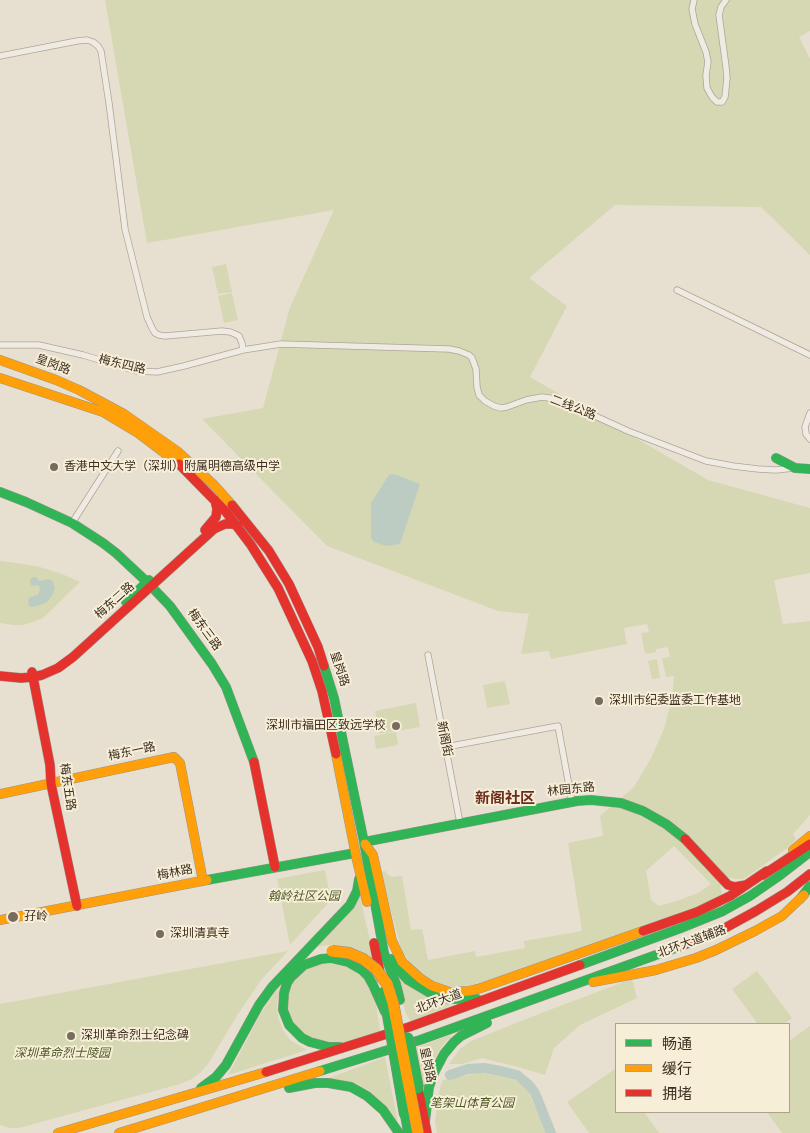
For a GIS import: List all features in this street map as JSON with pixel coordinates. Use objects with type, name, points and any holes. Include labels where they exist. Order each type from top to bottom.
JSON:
[{"type":"main road","name":"皇岗路","points":[[0,360],[78,390],[124,414],[177,451],[215,486],[248,522],[269,551],[289,584],[318,647],[340,723],[360,872],[378,985],[387,1017],[408,1133]]},
{"type":"main road","name":"皇岗路","points":[[0,378],[103,412],[154,444],[177,462],[238,526],[278,588],[302,637],[322,691],[380,940],[400,1000],[426,1128]]},
{"type":"main road","points":[[776,458],[790,468],[810,469]]},
{"type":"main road","name":"梅东三路","points":[[0,492],[72,523],[116,553],[170,606],[204,651],[226,687],[255,764],[275,865]]},
{"type":"main road","name":"梅东二路","points":[[0,676],[21,678],[48,672],[66,662],[214,522],[217,514],[215,500]]},
{"type":"main road","name":"梅东二路","points":[[149,584],[214,529],[225,524],[238,526]]},
{"type":"main road","name":"梅东二路","points":[[0,670],[33,674]]},
{"type":"main road","name":"梅东五路","points":[[33,674],[50,765],[51,784],[76,903]]},
{"type":"main road","name":"梅东一路","points":[[0,794],[174,757],[180,763],[203,878]]},
{"type":"main road","name":"林园东路","points":[[358,847],[460,823],[591,800],[621,803],[643,811],[666,824],[685,839],[725,883]]},
{"type":"main road","name":"北环大道辅路","points":[[358,847],[371,852],[374,857],[392,941],[402,962],[432,986],[450,992],[469,992],[682,918],[711,906],[763,875],[810,836]]},
{"type":"main road","points":[[763,875],[810,844]]},
{"type":"main road","name":"梅林路","points":[[0,920],[358,847]]},
{"type":"main road","name":"北环大道","points":[[58,1133],[410,1028],[681,928],[743,900],[810,852]]},
{"type":"main road","points":[[185,1096],[207,1084],[222,1071],[265,996],[290,967],[350,905],[357,891],[360,872]]},
{"type":"main road","points":[[119,1133],[420,1040],[691,942],[725,928],[756,911],[787,892],[810,874]]},
{"type":"main road","points":[[725,883],[734,887],[750,884]]},
{"type":"main road","points":[[724,899],[728,890],[725,883]]},
{"type":"main road","points":[[800,900],[810,886]]},
{"type":"main road","name":"北环大道辅路","points":[[568,987],[656,970],[716,950],[782,916],[810,890]]},
{"type":"main road","name":"梅林路","points":[[0,915],[76,903]]},
{"type":"main road","name":"北环大道辅路","points":[[681,928],[711,906]]},
{"type":"main road","points":[[380,940],[392,961],[402,973],[422,990],[439,997],[460,1000],[501,995]]},
{"type":"main road","points":[[290,967],[307,956],[332,951],[356,956],[370,963],[376,969],[387,984],[393,1003],[418,1133]]},
{"type":"main road","points":[[350,1046],[328,1047],[320,1045],[302,1038],[295,1032],[289,1025],[283,1010],[287,984],[297,970],[304,965],[321,959],[331,958],[340,959],[355,965],[378,985]]},
{"type":"main road","points":[[426,1128],[429,1087],[444,1054],[461,1036],[490,1022],[507,1009]]},
{"type":"main road","points":[[205,1107],[234,1102],[298,1086],[328,1082],[350,1087],[367,1096],[382,1110],[399,1133]]},
{"type":"street","points":[[694,0],[692,8],[695,24],[708,62],[707,88],[717,102],[722,102],[725,97],[727,78],[719,15],[721,7],[726,0]]},
{"type":"street","points":[[0,56],[77,41],[87,40],[98,46],[101,51],[109,103],[125,229],[147,317],[152,328],[159,335],[230,332],[239,336],[243,350]]},
{"type":"street","points":[[677,290],[810,356]]},
{"type":"street","name":"二线公路","points":[[243,350],[281,344],[449,349],[459,351],[472,358],[476,369],[479,394],[485,401],[494,406],[507,407],[526,400],[542,397],[560,400],[636,435],[706,461],[758,469],[790,468]]},
{"type":"street","name":"梅东四路","points":[[0,345],[39,346],[137,371],[149,372],[164,371],[243,350]]},
{"type":"street","points":[[810,413],[805,427],[806,434],[810,439]]},
{"type":"street","points":[[72,523],[118,451]]},
{"type":"street","name":"新阁街","points":[[428,655],[460,823]]},
{"type":"street","points":[[446,748],[558,726],[572,802]]},
{"type":"green space","points":[[105,0],[810,0],[810,31],[799,37],[810,59],[810,255],[761,207],[615,205],[529,278],[567,306],[530,377],[708,480],[810,508],[810,573],[774,580],[783,624],[810,621],[810,815],[793,834],[796,839],[790,846],[747,877],[735,879],[728,877],[720,883],[722,892],[714,900],[477,984],[451,986],[438,983],[415,969],[401,949],[381,872],[386,871],[392,877],[402,876],[411,930],[422,929],[428,960],[475,951],[476,957],[525,948],[524,941],[582,931],[568,843],[603,836],[600,816],[634,787],[651,758],[664,729],[672,698],[674,676],[666,677],[662,658],[670,657],[668,647],[656,649],[656,652],[645,654],[641,633],[649,632],[647,624],[624,628],[627,644],[551,659],[549,651],[521,654],[529,614],[498,611],[327,546],[202,419],[263,408],[290,307],[334,210],[147,243]],"holes":[[[674,846],[711,884],[698,893],[659,906],[651,900],[646,871]]]},
{"type":"green space","points":[[226,264],[232,292],[218,294],[212,267]]},
{"type":"green space","points":[[232,293],[238,320],[224,323],[218,296]]},
{"type":"green space","points":[[0,561],[40,567],[80,582],[43,618],[23,625],[0,623]]},
{"type":"green space","points":[[657,659],[660,678],[652,679],[648,661]]},
{"type":"green space","points":[[505,681],[510,704],[487,708],[483,685]]},
{"type":"green space","points":[[416,703],[420,727],[379,734],[375,711]]},
{"type":"green space","points":[[396,732],[398,745],[376,749],[374,736]]},
{"type":"green space","name":"翰岭社区公园","points":[[325,870],[331,900],[290,945],[277,879]]},
{"type":"green space","points":[[359,893],[375,961],[365,954],[348,947],[327,945],[313,948]]},
{"type":"green space","name":"深圳革命烈士陵园","points":[[288,951],[261,980],[208,1064],[192,1079],[180,1084],[19,1128],[9,1128],[0,1125],[0,1004]]},
{"type":"green space","points":[[338,963],[360,973],[375,998],[380,1031],[343,1043],[314,1041],[293,1024],[286,1002],[293,980],[314,964]]},
{"type":"green space","points":[[757,971],[792,1018],[785,1023],[757,1023],[732,989]]},
{"type":"green space","points":[[397,974],[452,1004],[411,1021],[405,1011]]},
{"type":"green space","points":[[632,979],[637,998],[580,1025],[554,1048],[545,1075],[482,1058],[462,1064],[449,1064],[460,1049],[471,1041]]},
{"type":"green space","points":[[280,985],[277,1003],[278,1017],[283,1030],[290,1040],[307,1050],[228,1075],[261,1013]]},
{"type":"green space","points":[[810,1026],[810,1133],[782,1133],[768,1113],[790,1113],[790,1040]]},
{"type":"green space","points":[[453,1034],[441,1048],[432,1064],[423,1092],[413,1049]]},
{"type":"green space","points":[[385,1057],[398,1122],[389,1110],[372,1094],[329,1078]]},
{"type":"green space","points":[[615,1069],[615,1113],[645,1113],[659,1133],[589,1133],[567,1102]]},
{"type":"green space","name":"笔架山体育公园","points":[[479,1073],[510,1077],[526,1088],[546,1133],[437,1133],[435,1122],[437,1102],[443,1080]]},
{"type":"shaded area","points":[[394,474],[420,484],[400,544],[386,546],[374,542],[371,538],[371,503],[389,475]]},
{"type":"shaded area","points":[[33,577],[42,581],[52,580],[55,588],[47,602],[33,607],[29,606],[28,600],[30,597],[38,595],[40,590],[39,586],[31,585],[30,580]]},
{"type":"waterway","points":[[450,1075],[468,1069],[484,1068],[517,1075],[535,1093],[551,1133]]},
{"type":"traffic: fast","points":[[776,458],[795,468],[810,469]]},
{"type":"traffic: fast","points":[[0,492],[72,523],[103,543],[147,582],[170,606],[212,664],[226,687],[254,762]]},
{"type":"traffic: fast","points":[[126,602],[149,580]]},
{"type":"traffic: fast","points":[[324,666],[334,698],[364,842],[384,953],[400,1000]]},
{"type":"traffic: fast","points":[[364,842],[577,801],[591,800],[621,803],[643,811],[666,824],[685,839]]},
{"type":"traffic: fast","points":[[580,965],[723,911],[750,896],[810,852]]},
{"type":"traffic: fast","points":[[207,880],[355,853]]},
{"type":"traffic: fast","points":[[201,1088],[216,1077],[226,1065],[259,1005],[272,987],[350,905],[357,891],[359,879]]},
{"type":"traffic: fast","points":[[800,899],[810,886]]},
{"type":"traffic: fast","points":[[320,1071],[420,1040],[681,946]]},
{"type":"traffic: fast","points":[[340,1047],[329,1047],[310,1042],[302,1038],[289,1025],[283,1010],[284,993],[291,977],[304,965],[321,959],[331,958],[348,962],[362,970],[373,985],[385,1012]]},
{"type":"traffic: fast","points":[[391,959],[408,980],[430,993],[450,999],[477,999]]},
{"type":"traffic: fast","points":[[384,992],[405,1115]]},
{"type":"traffic: fast","points":[[425,1122],[429,1087],[444,1054],[461,1036],[487,1023]]},
{"type":"traffic: fast","points":[[408,1038],[418,1088]]},
{"type":"traffic: fast","points":[[289,1088],[315,1083],[351,1087],[367,1096],[383,1110],[399,1133]]},
{"type":"traffic: fast","points":[[405,1115],[408,1133]]},
{"type":"traffic: slow","points":[[0,360],[79,390],[124,414],[177,451],[215,486],[232,505]]},
{"type":"traffic: slow","points":[[0,378],[103,412],[138,433],[179,464]]},
{"type":"traffic: slow","points":[[336,754],[367,902]]},
{"type":"traffic: slow","points":[[0,794],[174,757],[180,763],[203,881]]},
{"type":"traffic: slow","points":[[793,850],[810,836]]},
{"type":"traffic: slow","points":[[365,844],[373,855],[392,941],[402,962],[432,986],[450,992],[478,989],[643,931]]},
{"type":"traffic: slow","points":[[0,920],[207,880]]},
{"type":"traffic: slow","points":[[593,982],[656,970],[716,950],[782,916],[804,895]]},
{"type":"traffic: slow","points":[[332,951],[349,953],[363,959],[376,969],[387,984],[393,1003],[418,1133]]},
{"type":"traffic: slow","points":[[119,1133],[320,1071]]},
{"type":"traffic: slow","points":[[58,1133],[266,1072]]},
{"type":"traffic: jam","points":[[179,464],[226,512],[251,545],[278,588],[312,661],[322,691],[336,754]]},
{"type":"traffic: jam","points":[[205,530],[216,517],[215,500]]},
{"type":"traffic: jam","points":[[232,505],[269,551],[289,584],[318,647],[324,666]]},
{"type":"traffic: jam","points":[[0,676],[33,677],[58,668],[73,657],[214,529],[225,524],[238,526]]},
{"type":"traffic: jam","points":[[32,672],[50,765],[51,784],[77,906]]},
{"type":"traffic: jam","points":[[254,762],[275,867]]},
{"type":"traffic: jam","points":[[685,839],[728,885],[735,887],[746,885]]},
{"type":"traffic: jam","points":[[763,875],[810,844]]},
{"type":"traffic: jam","points":[[643,931],[697,912],[730,896],[767,871]]},
{"type":"traffic: jam","points":[[681,946],[725,928],[756,911],[787,892],[810,874]]},
{"type":"traffic: jam","points":[[374,943],[381,978]]},
{"type":"traffic: jam","points":[[266,1072],[409,1027],[580,965]]},
{"type":"traffic: jam","points":[[418,1088],[427,1133]]},
{"type":"place","name":"香港中文大学（深圳）附属明德高级中学","points":[[54,467]]},
{"type":"place","name":"深圳市纪委监委工作基地","points":[[599,701]]},
{"type":"place","name":"深圳市福田区致远学校","points":[[396,726]]},
{"type":"place","name":"孖岭","points":[[13,917]]},
{"type":"place","name":"深圳清真寺","points":[[160,934]]},
{"type":"place","name":"深圳革命烈士纪念碑","points":[[71,1036]]},
{"type":"district","name":"新阁社区","points":[[505,799]]}]
